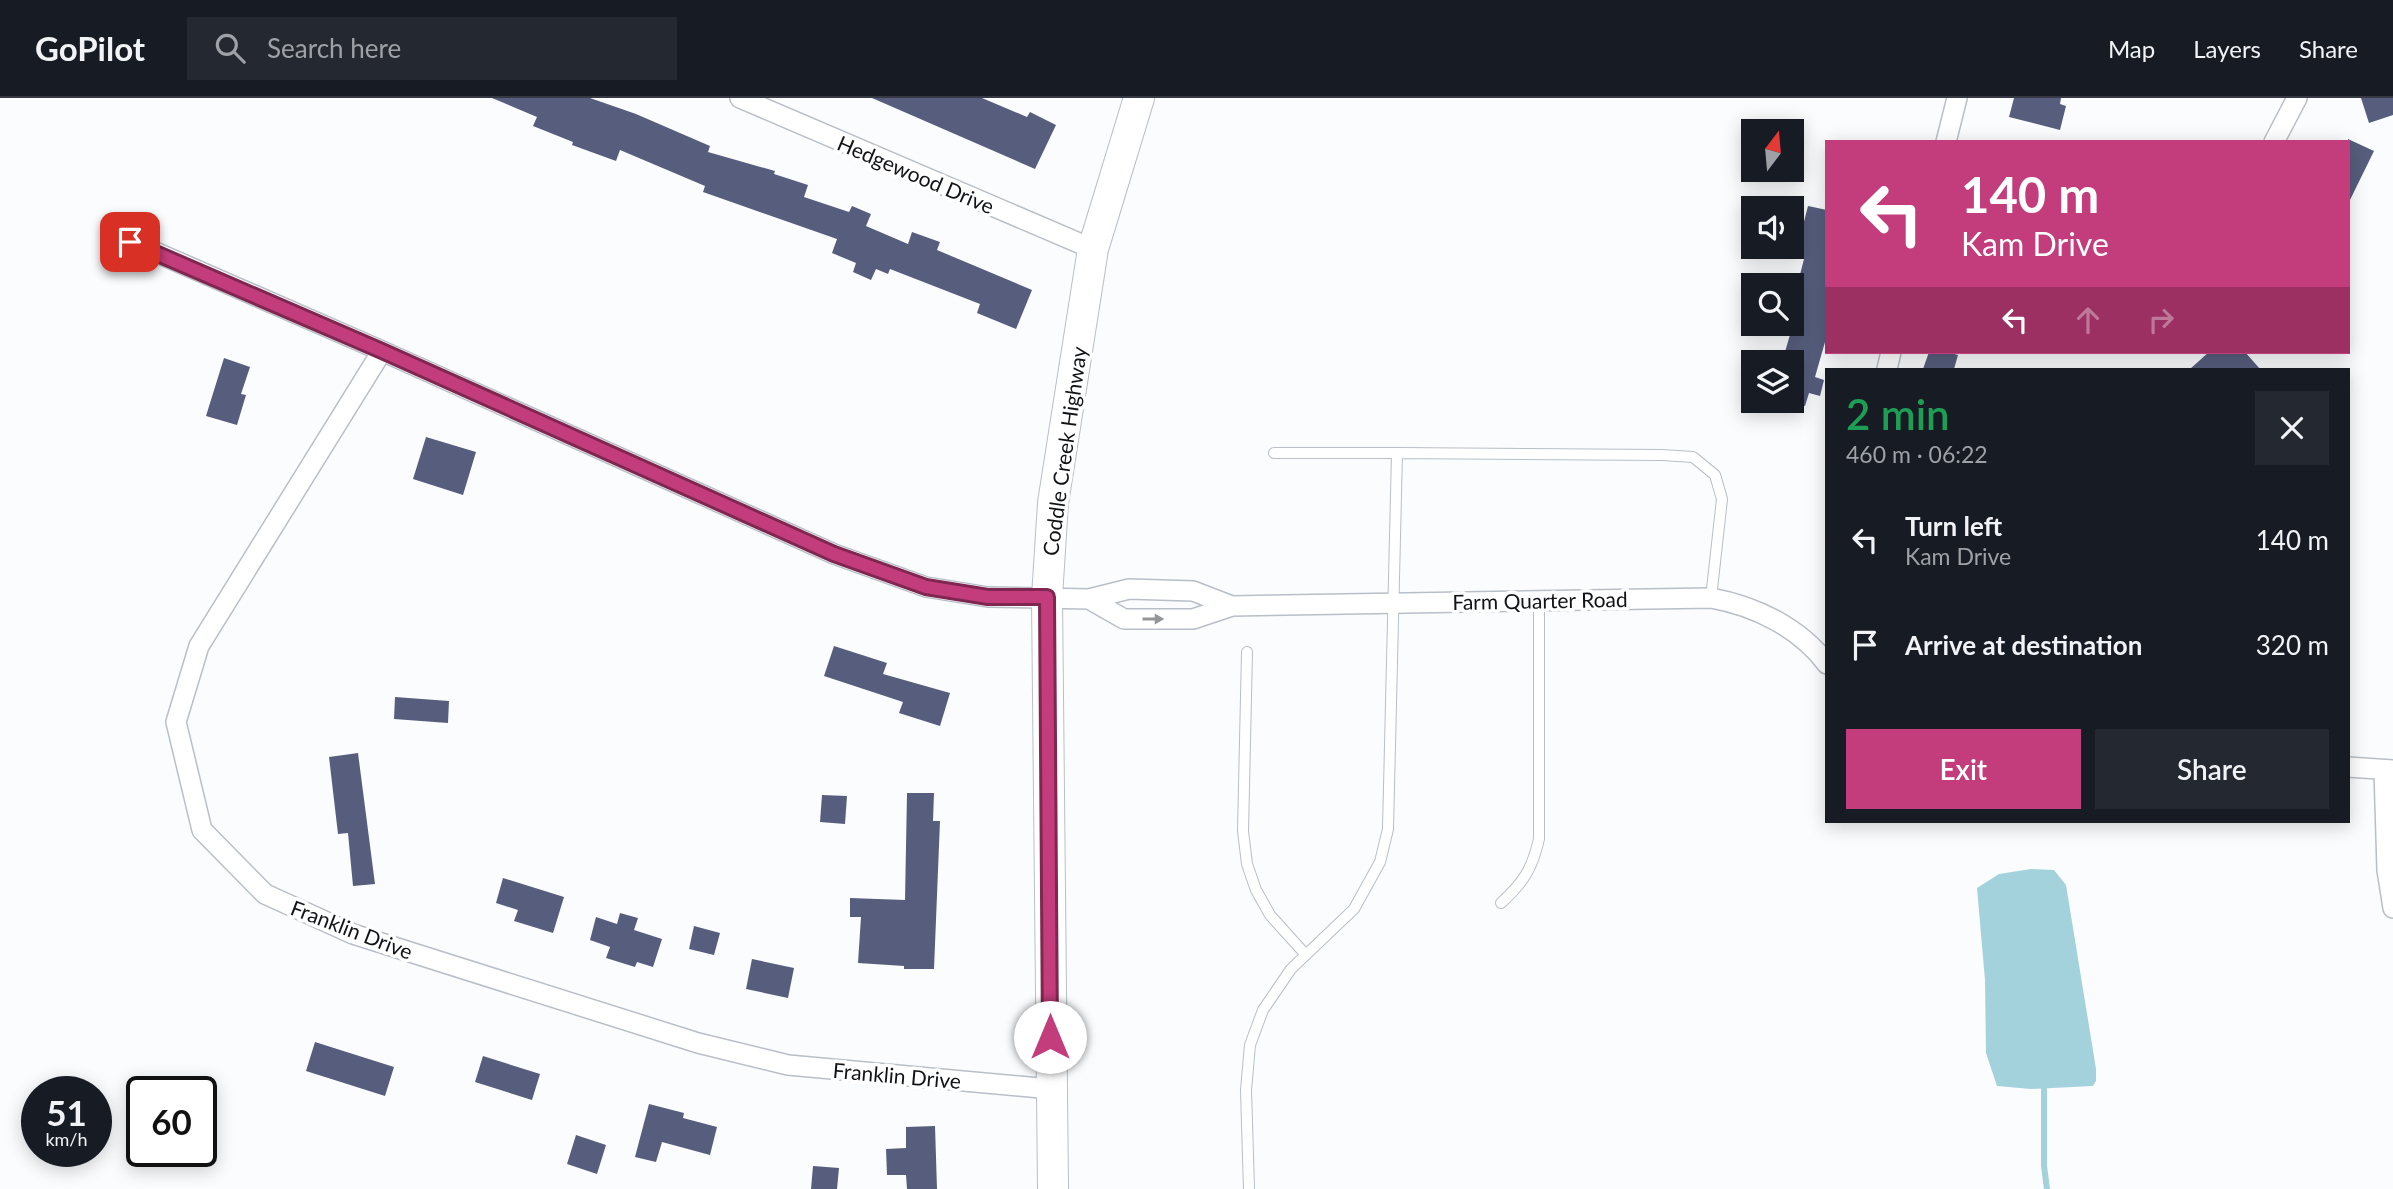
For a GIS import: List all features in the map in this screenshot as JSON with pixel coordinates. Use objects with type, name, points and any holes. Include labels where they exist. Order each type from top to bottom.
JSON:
[{"type":"main road","name":"Coddle Creek Highway","points":[[1053,1189],[1047,597],[1053,503],[1093,249],[1139,98]]},
{"type":"street","name":"Hedgewood Drive","points":[[740,98],[1093,249]]},
{"type":"street","points":[[1946,140],[1957,98]]},
{"type":"street","points":[[2275,140],[2297,98]]},
{"type":"street","name":"Farm Quarter Road","points":[[130,242],[382,351],[834,554],[926,587],[988,597],[1089,599],[1129,589],[1193,591],[1231,606]]},
{"type":"street","name":"Franklin Drive","points":[[382,351],[199,646],[176,722],[202,830],[265,894],[353,934],[698,1043],[788,1065],[1051,1089]]},
{"type":"street","name":"Farm Quarter Road","points":[[1089,599],[1124,619],[1193,619],[1231,606],[1711,598],[1739,603],[1764,613],[1825,654]]},
{"type":"street","points":[[2350,767],[2388,770],[2386,870],[2393,908]]},
{"type":"lane","points":[[1274,453],[1693,457],[1715,475],[1722,499],[1711,598]]},
{"type":"lane","points":[[1249,1189],[1246,1090],[1250,1045],[1264,1010],[1291,968],[1354,909],[1380,862],[1388,829],[1397,453]]},
{"type":"lane","points":[[1502,903],[1520,886],[1533,865],[1539,839],[1539,600]]},
{"type":"lane","points":[[1247,652],[1243,831],[1247,864],[1256,890],[1270,915],[1306,955]]},
{"type":"water","points":[[2031,869],[2054,870],[2066,885],[2096,1069],[2093,1086],[2031,1089],[1997,1086],[1986,1053],[1985,980],[1977,888],[1999,874]]},
{"type":"building","points":[[492,98],[590,98],[636,114],[710,146],[708,152],[775,171],[774,174],[808,185],[804,197],[849,212],[852,206],[871,214],[866,226],[908,244],[912,232],[940,242],[937,250],[1032,290],[1016,329],[977,313],[980,304],[890,269],[888,274],[876,269],[871,280],[853,272],[856,263],[832,253],[837,239],[703,192],[705,186],[620,150],[616,161],[572,145],[573,142],[533,126],[537,117]]},
{"type":"building","points":[[872,98],[982,98],[1027,117],[1030,112],[1056,125],[1035,169]]},
{"type":"building","points":[[2014,98],[2061,98],[2060,104],[2066,106],[2060,130],[2009,117]]},
{"type":"building","points":[[2361,98],[2393,98],[2393,115],[2369,123]]},
{"type":"building","points":[[2348,139],[2374,151],[2350,200],[2350,140]]},
{"type":"building","points":[[1808,206],[1825,210],[1825,342],[1815,377],[1824,380],[1820,396],[1809,393],[1805,406],[1804,350],[1786,350],[1790,336],[1804,336],[1804,273],[1800,273],[1804,259],[1804,222]]},
{"type":"building","points":[[1928,354],[1958,355],[1954,368],[1923,368]]},
{"type":"building","points":[[2207,354],[2247,354],[2259,368],[2191,368]]},
{"type":"building","points":[[224,358],[250,367],[241,394],[246,395],[237,425],[206,416]]},
{"type":"building","points":[[426,437],[476,452],[463,495],[413,479]]},
{"type":"building","points":[[834,646],[887,663],[883,674],[950,693],[940,726],[899,713],[903,702],[824,676]]},
{"type":"building","points":[[395,697],[449,701],[448,723],[394,719]]},
{"type":"building","points":[[358,753],[375,884],[353,886],[348,833],[338,834],[329,757]]},
{"type":"building","points":[[907,793],[934,793],[933,821],[940,821],[934,969],[904,969],[904,966],[858,963],[861,917],[850,917],[850,898],[905,900]]},
{"type":"building","points":[[822,795],[847,796],[845,824],[820,822]]},
{"type":"building","points":[[503,878],[564,897],[553,933],[514,921],[518,910],[496,903]]},
{"type":"building","points":[[620,913],[638,918],[634,930],[662,939],[653,967],[637,962],[635,967],[606,958],[610,947],[590,940],[596,917],[617,924]]},
{"type":"building","points":[[694,926],[720,933],[714,955],[689,949]]},
{"type":"building","points":[[752,959],[794,968],[788,998],[746,989]]},
{"type":"building","points":[[315,1042],[394,1067],[385,1096],[306,1071]]},
{"type":"building","points":[[483,1056],[540,1074],[532,1100],[475,1082]]},
{"type":"building","points":[[649,1104],[684,1113],[683,1118],[717,1127],[710,1155],[662,1142],[656,1162],[635,1157]]},
{"type":"building","points":[[935,1126],[937,1189],[907,1189],[906,1175],[887,1175],[886,1149],[906,1148],[906,1127]]},
{"type":"building","points":[[576,1135],[606,1145],[597,1174],[567,1164]]},
{"type":"building","points":[[813,1166],[839,1168],[837,1189],[811,1189]]},
{"type":"waterway","points":[[2044,1081],[2044,1166],[2047,1189]]},
{"type":"route","points":[[130,242],[382,351],[834,554],[926,587],[988,597],[1047,597],[1050,1037]]}]
